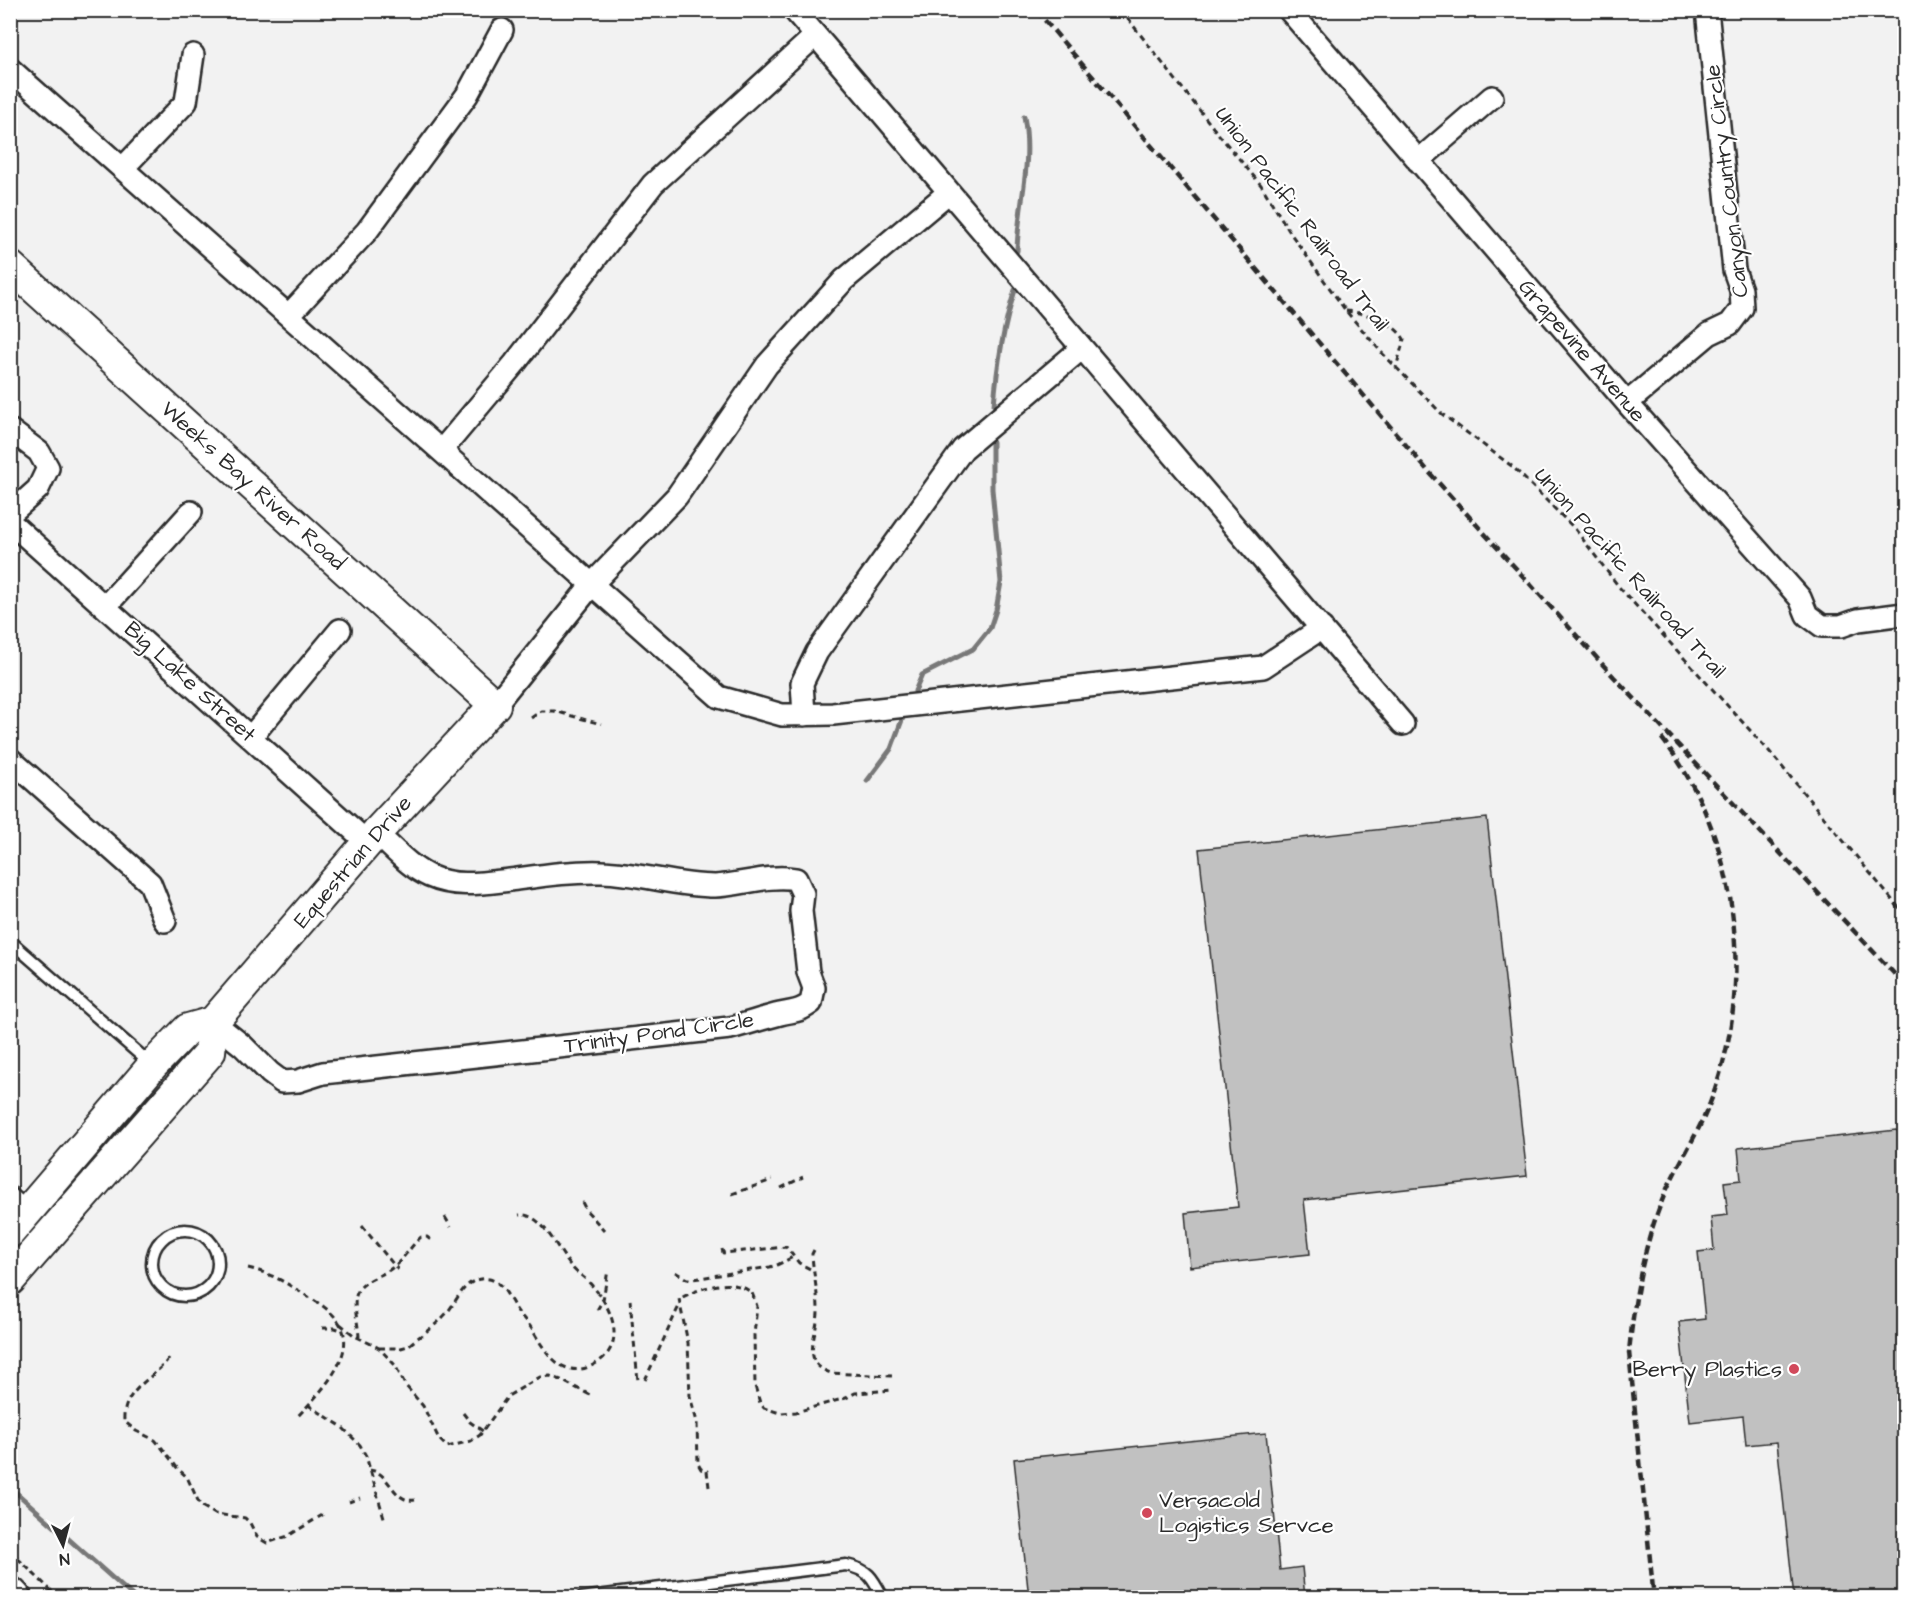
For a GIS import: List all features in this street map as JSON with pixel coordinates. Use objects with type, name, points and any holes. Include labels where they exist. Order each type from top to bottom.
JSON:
[{"type":"main road","points":[[10,1594],[14,1598]]},
{"type":"street","points":[[794,10],[1402,724]]},
{"type":"street","name":"Grapevine Avenue","points":[[1289,10],[1627,404],[1800,598],[1807,615],[1822,626],[1841,626],[1858,620],[1905,614]]},
{"type":"street","name":"Canyon Country Circle","points":[[1627,404],[1709,334],[1730,324],[1742,308],[1741,290],[1734,270],[1707,10]]},
{"type":"street","points":[[289,315],[367,231],[467,95],[502,30]]},
{"type":"street","points":[[442,450],[515,363],[653,184],[815,36]]},
{"type":"street","points":[[123,168],[186,102],[193,55]]},
{"type":"street","points":[[10,69],[719,697],[782,716],[833,714],[1263,667],[1322,628]]},
{"type":"street","points":[[1418,161],[1492,97]]},
{"type":"street","points":[[495,705],[593,583],[677,496],[767,365],[844,280],[949,192]]},
{"type":"street","name":"Weeks Bay River Road","points":[[10,266],[495,705]]},
{"type":"street","points":[[804,715],[802,683],[817,652],[963,449],[1082,348]]},
{"type":"street","points":[[10,430],[39,452],[48,468],[38,489],[10,514]]},
{"type":"street","points":[[105,607],[190,512]]},
{"type":"street","name":"Big Lake Street","points":[[10,522],[251,737],[372,838]]},
{"type":"street","points":[[251,737],[340,630]]},
{"type":"street","name":"Equestrian Drive","points":[[10,1232],[20,1200],[188,1029],[213,1022],[372,838],[495,705]]},
{"type":"street","points":[[10,759],[150,883],[165,921]]},
{"type":"street","name":"Trinity Pond Circle","points":[[213,1022],[282,1082],[298,1081],[323,1073],[730,1028],[755,1023],[781,1013],[800,1011],[811,1003],[814,988],[808,972],[801,911],[804,894],[796,879],[780,876],[735,885],[696,885],[621,873],[576,872],[488,884],[468,884],[444,881],[429,876],[372,838]]},
{"type":"street","points":[[10,1280],[210,1052],[213,1022]]},
{"type":"lane","points":[[10,941],[153,1065]]},
{"type":"lane","points":[[193,1230],[207,1238],[214,1246],[219,1262],[217,1274],[209,1286],[195,1294],[180,1295],[170,1292],[155,1276],[152,1265],[158,1243],[177,1231],[193,1230]]},
{"type":"lane","points":[[581,1598],[846,1565],[862,1569],[872,1578],[883,1598]]},
{"type":"path","name":"Union Pacific Railroad Trail","points":[[1121,10],[1261,185],[1291,234],[1346,311],[1396,368],[1442,414],[1514,467],[1575,529],[1619,587],[1769,751],[1905,914]]},
{"type":"path","points":[[1346,311],[1364,313],[1399,330],[1404,339],[1396,368]]},
{"type":"path","points":[[531,718],[541,711],[554,711],[601,724]]},
{"type":"path","points":[[781,1188],[803,1177]]},
{"type":"path","points":[[732,1194],[772,1180]]},
{"type":"path","points":[[582,1202],[604,1230]]},
{"type":"path","points":[[379,1348],[408,1346],[446,1315],[465,1288],[480,1279],[497,1282],[509,1295],[515,1308],[554,1361],[562,1368],[581,1369],[593,1365],[604,1357],[610,1349],[613,1337],[613,1317],[603,1300],[587,1280],[567,1264],[557,1244],[542,1226],[524,1215],[519,1215]]},
{"type":"path","points":[[445,1217],[451,1227]]},
{"type":"path","points":[[362,1226],[396,1268]]},
{"type":"path","points":[[359,1338],[356,1296],[367,1281],[396,1268],[420,1237],[427,1237],[432,1241]]},
{"type":"path","points":[[722,1249],[723,1253],[786,1247],[799,1263],[813,1270]]},
{"type":"path","points":[[814,1250],[813,1270],[818,1313],[812,1347],[816,1365],[831,1373],[892,1376]]},
{"type":"path","points":[[675,1272],[687,1279],[693,1279],[770,1267],[793,1257]]},
{"type":"path","points":[[248,1268],[283,1280],[322,1305],[340,1324],[359,1338],[379,1348],[395,1365],[405,1385],[423,1406],[439,1439],[447,1447],[471,1442],[484,1432],[508,1396],[540,1377],[550,1376],[561,1380],[592,1396]]},
{"type":"path","points":[[597,1310],[603,1300],[608,1270]]},
{"type":"path","points":[[709,1487],[707,1471],[701,1469],[698,1464],[698,1433],[690,1396],[688,1343],[679,1299],[689,1293],[717,1286],[738,1286],[752,1293],[757,1306],[754,1324],[755,1386],[760,1403],[771,1412],[796,1412],[846,1398],[855,1393],[893,1390]]},
{"type":"path","points":[[630,1300],[638,1381]]},
{"type":"path","points":[[645,1380],[680,1305]]},
{"type":"path","points":[[296,1418],[325,1386],[340,1362],[344,1351],[343,1331],[340,1324]]},
{"type":"path","points":[[322,1328],[335,1328],[343,1331]]},
{"type":"path","points":[[169,1358],[161,1369],[149,1375],[129,1400],[123,1413],[124,1421],[136,1431],[155,1440],[187,1477],[200,1505],[215,1514],[245,1518],[257,1537],[267,1543],[288,1536],[324,1514]]},
{"type":"path","points":[[308,1406],[333,1420],[360,1445],[366,1456],[385,1521]]},
{"type":"path","points":[[463,1413],[470,1422],[484,1432]]},
{"type":"path","points":[[369,1470],[376,1470],[382,1474],[402,1498],[408,1501],[415,1500]]},
{"type":"path","points":[[349,1502],[360,1498]]},
{"type":"path","points":[[10,1551],[59,1598]]},
{"type":"building","points":[[1487,818],[1527,1176],[1304,1200],[1310,1254],[1190,1267],[1185,1213],[1238,1207],[1199,849]]},
{"type":"building","name":"Berry Plastics","points":[[1896,1130],[1905,1137],[1905,1598],[1794,1598],[1777,1442],[1746,1445],[1743,1416],[1690,1422],[1679,1322],[1705,1319],[1698,1252],[1714,1250],[1711,1217],[1728,1215],[1724,1182],[1741,1180],[1738,1148]]},
{"type":"building","name":"Versacold Logistics Servce","points":[[1266,1433],[1280,1570],[1302,1567],[1305,1598],[1029,1598],[1014,1459]]},
{"type":"waterway","points":[[1017,251],[1027,151],[1024,117]]},
{"type":"waterway","points":[[994,405],[1001,347],[1015,290]]},
{"type":"waterway","points":[[915,691],[922,675],[973,649],[990,628],[996,610],[1001,582],[992,489],[992,442]]},
{"type":"waterway","points":[[867,781],[891,749],[905,712]]},
{"type":"waterway","points":[[10,1487],[135,1598]]},
{"type":"railway","points":[[1036,10],[1428,471],[1614,677],[1904,984]]},
{"type":"railway","points":[[1653,1589],[1629,1352],[1633,1315],[1654,1224],[1671,1180],[1710,1103],[1724,1058],[1733,1010],[1735,962],[1732,913],[1723,865],[1708,819],[1687,776],[1660,736]]},
{"type":"place","name":"Berry Plastics","points":[[1794,1369]]},
{"type":"place","name":"Versacold Logistics Servce","points":[[1147,1513]]}]
